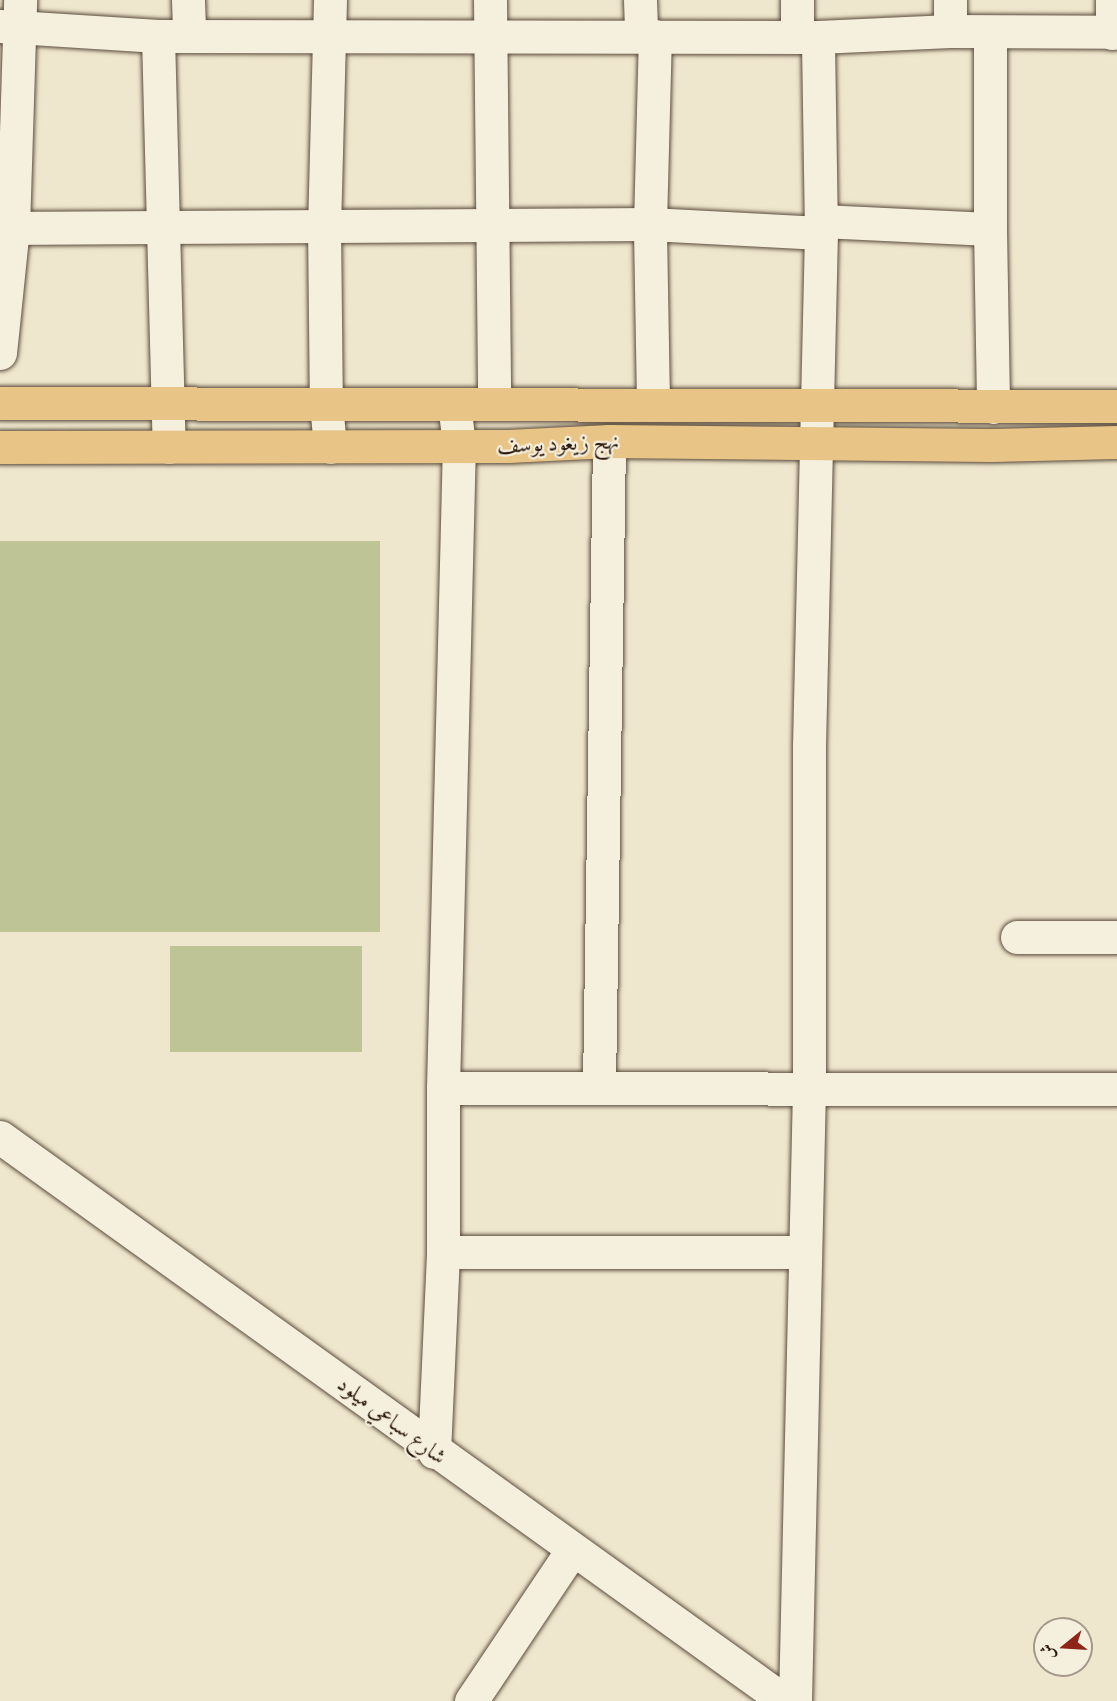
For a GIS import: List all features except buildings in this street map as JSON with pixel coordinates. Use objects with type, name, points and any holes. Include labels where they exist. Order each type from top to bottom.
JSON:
[{"type":"main road","name":"نهج زيغود يوسف","points":[[0,404],[653,402],[993,408],[1117,406]]},
{"type":"main road","name":"نهج زيغود يوسف","points":[[0,447],[330,447],[459,444],[508,446],[609,441],[1117,442]]},
{"type":"street","points":[[169,447],[161,226],[174,34],[188,0]]},
{"type":"street","points":[[330,0],[324,224],[326,404],[330,447]]},
{"type":"street","points":[[490,0],[494,404]]},
{"type":"street","points":[[640,0],[648,36],[653,402]]},
{"type":"street","points":[[795,1701],[809,1087],[809,746],[821,227],[808,37],[797,0]]},
{"type":"street","points":[[0,353],[13,17],[174,34],[808,37],[950,16],[990,33],[1114,33],[1112,0]]},
{"type":"street","points":[[990,33],[993,408]]},
{"type":"street","points":[[6,228],[324,224],[494,227],[650,224],[990,229]]},
{"type":"street","points":[[434,1452],[443,1252],[443,1088],[459,444],[454,404]]},
{"type":"street","points":[[599,1086],[609,441]]},
{"type":"street","points":[[1017,938],[1117,938]]},
{"type":"street","points":[[443,1088],[599,1086],[1117,1089]]},
{"type":"street","name":"شارع سباعي ميلود","points":[[0,1138],[229,1298],[434,1452],[785,1701]]},
{"type":"street","points":[[443,1252],[805,1252]]},
{"type":"street","points":[[471,1701],[572,1550]]},
{"type":"green space","points":[[0,541],[380,541],[380,932],[0,932]]},
{"type":"green space","points":[[170,946],[362,946],[362,1052],[170,1052]]}]
